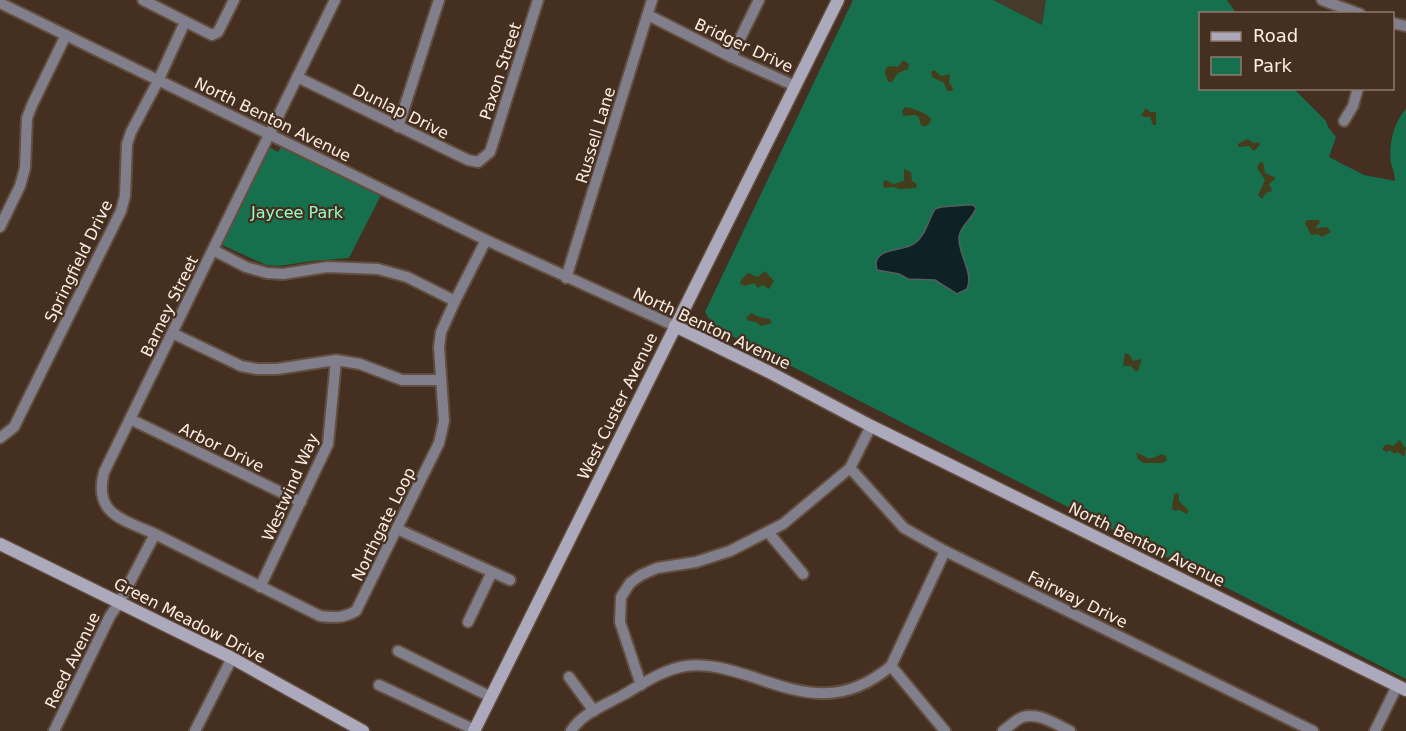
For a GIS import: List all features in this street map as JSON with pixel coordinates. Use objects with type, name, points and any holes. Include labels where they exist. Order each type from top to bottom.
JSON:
[{"type":"main road","name":"West Custer Avenue","points":[[474,730],[838,0]]},
{"type":"main road","name":"North Benton Avenue","points":[[675,326],[871,426],[1401,688]]},
{"type":"main road","name":"Green Meadow Drive","points":[[2,549],[232,658],[342,726],[363,731]]},
{"type":"street","points":[[143,0],[212,35],[215,34],[234,0]]},
{"type":"street","name":"Barney Street","points":[[154,534],[116,516],[104,504],[100,488],[104,472],[335,0]]},
{"type":"street","points":[[398,127],[439,0]]},
{"type":"street","name":"Paxon Street","points":[[490,152],[538,0]]},
{"type":"street","name":"Russell Lane","points":[[566,278],[652,0]]},
{"type":"street","points":[[731,57],[759,0]]},
{"type":"street","points":[[1322,0],[1355,12]]},
{"type":"street","name":"North Benton Avenue","points":[[0,3],[486,240],[675,326]]},
{"type":"street","name":"Bridger Drive","points":[[648,15],[795,86]]},
{"type":"street","name":"Springfield Drive","points":[[0,438],[14,427],[121,211],[125,196],[127,144],[131,132],[158,81],[185,21]]},
{"type":"street","points":[[0,227],[21,186],[25,168],[27,118],[66,35]]},
{"type":"street","name":"Dunlap Drive","points":[[297,77],[468,160],[478,162],[490,152]]},
{"type":"street","points":[[1344,122],[1353,106],[1357,90]]},
{"type":"street","name":"Northgate Loop","points":[[154,534],[320,616],[336,618],[356,611],[440,442],[444,421],[441,332],[486,240]]},
{"type":"street","points":[[213,250],[246,267],[267,273],[283,274],[327,267],[378,269],[407,277],[455,300]]},
{"type":"street","points":[[172,333],[241,366],[257,369],[277,369],[336,360],[360,364],[402,380],[441,380]]},
{"type":"street","name":"Westwind Way","points":[[260,587],[330,436],[336,360]]},
{"type":"street","name":"Arbor Drive","points":[[130,419],[301,502]]},
{"type":"street","points":[[640,685],[620,622],[621,597],[630,583],[657,568],[696,562],[730,551],[783,524],[850,468],[871,426]]},
{"type":"street","name":"Fairway Drive","points":[[850,468],[904,528],[945,551],[1312,731]]},
{"type":"street","points":[[397,529],[510,580]]},
{"type":"street","points":[[768,532],[803,574]]},
{"type":"street","points":[[120,603],[154,534]]},
{"type":"street","points":[[571,731],[581,719],[594,711],[664,673],[684,666],[711,666],[737,672],[790,690],[819,694],[838,693],[876,679],[891,666],[945,551]]},
{"type":"street","points":[[468,622],[492,572]]},
{"type":"street","name":"Reed Avenue","points":[[54,731],[110,616],[120,603]]},
{"type":"street","points":[[398,651],[491,697]]},
{"type":"street","points":[[195,731],[232,658]]},
{"type":"street","points":[[891,666],[945,731]]},
{"type":"street","points":[[569,677],[594,711]]},
{"type":"street","points":[[378,684],[474,730]]},
{"type":"street","points":[[1375,731],[1401,688]]},
{"type":"street","points":[[1003,731],[1022,717],[1031,716],[1044,718],[1070,731]]},
{"type":"shaded area","points":[[993,0],[1046,0],[1042,25]]},
{"type":"green space","points":[[853,0],[993,0],[1042,25],[1046,0],[1227,0],[1235,12],[1199,12],[1199,90],[1295,90],[1326,121],[1336,137],[1329,157],[1364,175],[1395,181],[1390,156],[1391,141],[1398,120],[1406,109],[1406,679],[724,332],[711,322],[705,312]]},
{"type":"green space","name":"Jaycee Park","points":[[269,147],[278,152],[281,147],[381,195],[349,258],[279,266],[266,265],[222,245]]},
{"type":"sand","points":[[903,60],[909,64],[908,69],[898,73],[892,82],[888,82],[886,68],[898,67]]},
{"type":"sand","points":[[934,70],[941,76],[950,74],[949,83],[953,88],[952,91],[947,91],[944,83],[932,77],[931,72]]},
{"type":"sand","points":[[905,107],[926,114],[931,119],[930,123],[922,126],[919,117],[903,116],[902,111]]},
{"type":"sand","points":[[1146,108],[1150,112],[1156,112],[1156,125],[1153,125],[1150,117],[1141,115]]},
{"type":"sand","points":[[1247,139],[1254,143],[1259,142],[1260,145],[1254,151],[1249,146],[1238,147],[1238,144]]},
{"type":"sand","points":[[1263,162],[1265,173],[1276,178],[1269,184],[1272,191],[1266,193],[1262,199],[1258,195],[1265,180],[1257,168],[1259,163]]},
{"type":"sand","points":[[904,169],[911,172],[912,181],[917,184],[916,188],[884,188],[885,180],[894,184],[904,181]]},
{"type":"sand","points":[[1307,220],[1319,220],[1320,223],[1316,228],[1327,227],[1331,232],[1322,237],[1317,234],[1311,235],[1305,223]]},
{"type":"sand","points":[[765,271],[774,281],[769,289],[763,285],[758,288],[754,283],[745,286],[740,284],[748,273],[758,277]]},
{"type":"sand","points":[[751,313],[770,319],[772,323],[761,326],[749,321],[746,318]]},
{"type":"sand","points":[[1125,353],[1130,355],[1133,361],[1142,359],[1138,371],[1131,366],[1123,366]]},
{"type":"sand","points":[[1400,440],[1406,447],[1404,457],[1398,452],[1394,454],[1390,450],[1386,452],[1382,449],[1386,444],[1393,446]]},
{"type":"sand","points":[[1136,453],[1148,458],[1162,454],[1167,460],[1163,463],[1143,463],[1138,459]]},
{"type":"sand","points":[[1179,493],[1179,501],[1189,511],[1187,514],[1179,510],[1174,511],[1172,508],[1174,494]]},
{"type":"water","points":[[973,205],[976,208],[959,237],[969,276],[967,289],[957,294],[935,280],[908,279],[899,274],[877,270],[878,257],[889,251],[910,246],[919,240],[935,209]]}]
